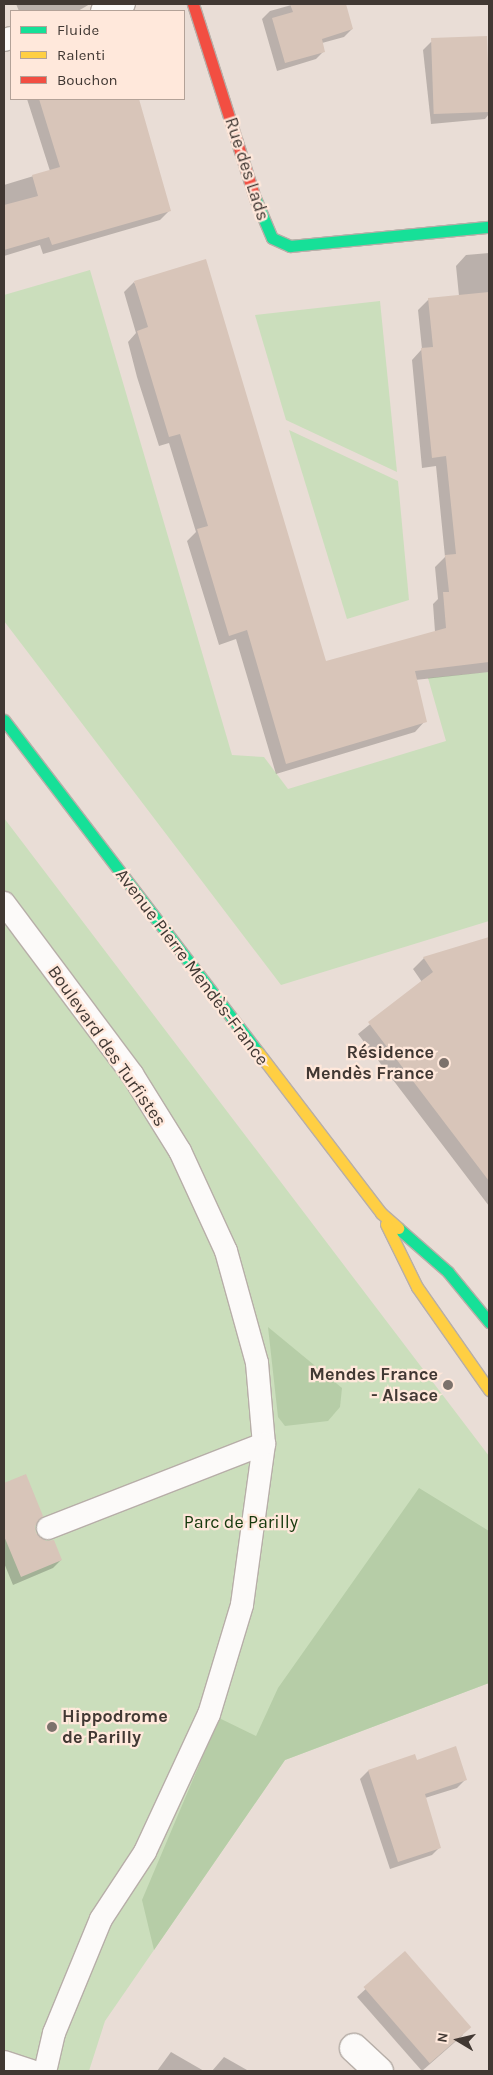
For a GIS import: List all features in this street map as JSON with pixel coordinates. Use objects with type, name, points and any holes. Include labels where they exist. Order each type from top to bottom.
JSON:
[{"type":"main road","name":"Rue des Lads","points":[[193,4],[263,221],[272,238],[290,246],[489,227]]},
{"type":"main road","name":"Avenue Pierre Mendès-France","points":[[4,720],[381,1214]]},
{"type":"main road","points":[[381,1214],[448,1272],[489,1322]]},
{"type":"main road","points":[[381,1214],[417,1287],[489,1390]]},
{"type":"street","points":[[354,2048],[379,2071]]},
{"type":"lane","points":[[105,10],[124,4]]},
{"type":"lane","name":"Boulevard des Turfistes","points":[[4,903],[132,1074],[180,1151],[226,1251],[257,1363],[264,1444],[242,1605],[209,1714],[145,1852],[101,1919],[54,2033],[45,2071]]},
{"type":"lane","points":[[48,1528],[264,1444]]},
{"type":"lane","points":[[4,2062],[31,2071]]},
{"type":"green space","points":[[90,270],[232,755],[264,757],[288,789],[446,741],[428,678],[489,672],[489,921],[281,985],[4,621],[4,295]]},
{"type":"green space","points":[[380,301],[397,472],[286,420],[255,315]]},
{"type":"green space","points":[[289,430],[398,481],[409,600],[347,619]]},
{"type":"green space","name":"Parc de Parilly","points":[[4,818],[489,1456],[489,1683],[285,1760],[105,2021],[89,2071],[4,2071]]},
{"type":"green space","points":[[268,1327],[342,1388],[340,1407],[328,1421],[285,1426],[278,1417]]},
{"type":"green space","points":[[419,1488],[489,1531],[489,1683],[285,1760],[154,1950],[142,1900],[219,1718],[256,1736],[278,1688]]},
{"type":"building","points":[[290,4],[346,4],[353,29],[322,39],[325,52],[285,63],[272,18],[293,12]]},
{"type":"building","points":[[487,36],[489,112],[434,114],[431,38]]},
{"type":"building","points":[[39,100],[139,100],[171,211],[52,245],[49,237],[4,250],[4,205],[38,196],[32,175],[60,167]]},
{"type":"building","points":[[206,259],[326,661],[446,628],[443,592],[449,592],[445,555],[456,554],[446,456],[432,458],[421,348],[433,347],[428,298],[489,292],[489,662],[415,671],[427,722],[286,764],[247,630],[229,636],[197,529],[208,526],[180,434],[169,437],[137,331],[148,327],[134,281]]},
{"type":"building","name":"Résidence Mendès France","points":[[489,937],[489,1181],[368,1022],[433,972],[423,957]]},
{"type":"building","points":[[26,1474],[43,1516],[35,1526],[36,1533],[46,1541],[54,1540],[62,1560],[21,1577],[4,1536],[4,1483]]},
{"type":"building","points":[[456,1746],[467,1780],[425,1794],[441,1848],[398,1862],[368,1770],[415,1754],[417,1760]]},
{"type":"building","points":[[405,1951],[471,2027],[430,2063],[363,1987]]},
{"type":"traffic: fast","points":[[255,198],[272,238],[290,246],[489,227]]},
{"type":"traffic: fast","points":[[4,720],[258,1052]]},
{"type":"traffic: fast","points":[[398,1228],[448,1272],[489,1322]]},
{"type":"traffic: slow","points":[[258,1052],[381,1213],[398,1228]]},
{"type":"traffic: slow","points":[[386,1224],[417,1287],[489,1390]]},
{"type":"traffic: jam","points":[[193,4],[255,198]]},
{"type":"place","name":"Résidence Mendès France","points":[[444,1063]]},
{"type":"place","name":"Mendes France - Alsace","points":[[448,1385]]},
{"type":"place","name":"Hippodrome de Parilly","points":[[52,1727]]}]
